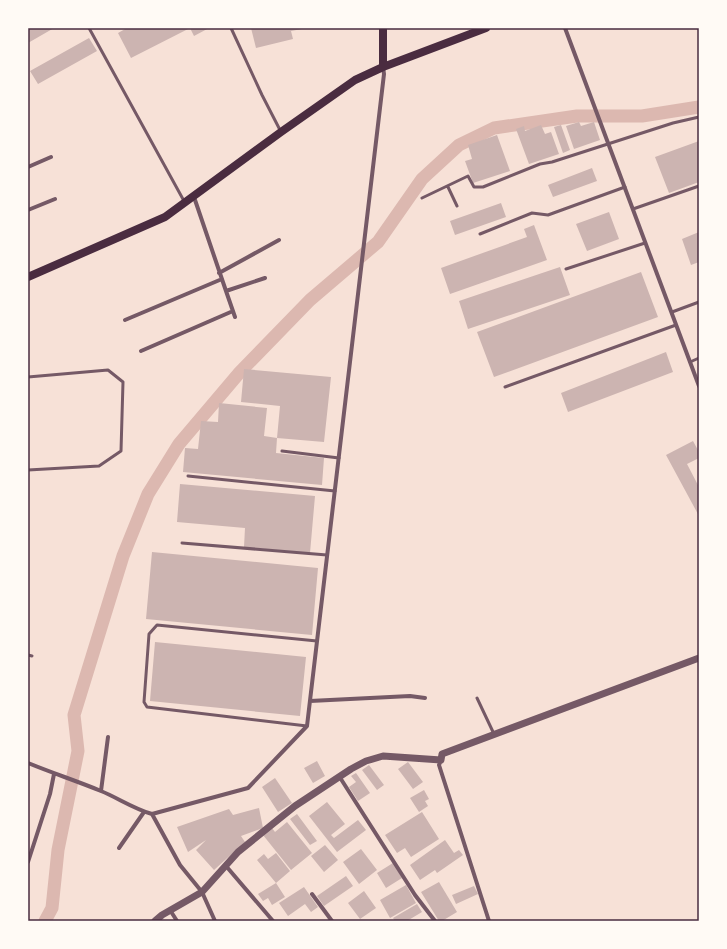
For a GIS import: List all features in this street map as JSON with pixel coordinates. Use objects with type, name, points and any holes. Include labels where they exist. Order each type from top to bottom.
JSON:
[{"type":"main road","points":[[383,28],[383,66]]},
{"type":"main road","points":[[28,277],[165,217],[355,80],[383,66],[486,28]]},
{"type":"street","points":[[565,28],[699,386]]},
{"type":"street","points":[[28,763],[55,775],[99,790],[144,812],[152,814],[248,788],[307,726],[384,74],[383,66]]},
{"type":"street","points":[[28,167],[51,157]]},
{"type":"street","points":[[193,196],[235,318]]},
{"type":"street","points":[[28,210],[54,199]]},
{"type":"street","points":[[219,273],[279,240]]},
{"type":"street","points":[[226,291],[265,278]]},
{"type":"street","points":[[125,320],[222,279]]},
{"type":"street","points":[[141,351],[233,311]]},
{"type":"street","points":[[489,921],[439,766],[442,754],[699,658]]},
{"type":"street","points":[[310,701],[410,696],[425,698]]},
{"type":"street","points":[[99,790],[108,737]]},
{"type":"street","points":[[155,921],[170,910],[202,892],[238,852],[295,806],[339,776],[366,761],[383,756],[441,760]]},
{"type":"street","points":[[28,860],[55,775]]},
{"type":"street","points":[[339,776],[415,895],[435,921]]},
{"type":"street","points":[[119,848],[144,812]]},
{"type":"street","points":[[152,814],[180,865],[202,892],[215,921]]},
{"type":"street","points":[[226,866],[273,921]]},
{"type":"street","points":[[312,894],[332,921]]},
{"type":"street","points":[[170,910],[177,921]]},
{"type":"lane","points":[[89,28],[184,203]]},
{"type":"lane","points":[[231,28],[281,132]]},
{"type":"lane","points":[[422,198],[468,176],[474,187],[483,187],[540,164],[552,162],[699,117]]},
{"type":"lane","points":[[448,186],[457,206]]},
{"type":"lane","points":[[633,209],[699,186]]},
{"type":"lane","points":[[480,234],[532,213],[548,215],[625,187]]},
{"type":"lane","points":[[566,269],[646,243]]},
{"type":"lane","points":[[672,312],[699,302]]},
{"type":"lane","points":[[505,387],[676,326]]},
{"type":"lane","points":[[690,362],[699,358]]},
{"type":"lane","points":[[28,377],[108,370],[123,382],[121,451],[99,466],[28,470]]},
{"type":"lane","points":[[282,451],[339,458]]},
{"type":"lane","points":[[188,476],[335,491]]},
{"type":"lane","points":[[182,543],[328,555]]},
{"type":"lane","points":[[307,726],[147,707],[144,702],[150,634],[157,625],[317,641]]},
{"type":"lane","points":[[477,698],[494,734]]},
{"type":"building","points":[[28,28],[54,28],[28,43]]},
{"type":"building","points":[[127,28],[190,28],[131,58],[118,33]]},
{"type":"building","points":[[190,28],[209,28],[194,36]]},
{"type":"building","points":[[251,28],[302,29],[291,31],[293,39],[256,48]]},
{"type":"building","points":[[89,38],[97,51],[38,84],[30,71]]},
{"type":"building","points":[[579,122],[581,126],[594,122],[600,140],[574,149],[566,126]]},
{"type":"building","points":[[541,125],[545,134],[551,132],[559,154],[529,164],[516,129],[524,126],[525,131]]},
{"type":"building","points":[[561,125],[570,150],[563,153],[554,127]]},
{"type":"building","points":[[497,135],[510,171],[473,183],[465,161],[472,159],[468,145]]},
{"type":"building","points":[[699,141],[699,182],[669,193],[655,157]]},
{"type":"building","points":[[592,168],[597,181],[553,197],[548,185]]},
{"type":"building","points":[[501,203],[506,217],[455,235],[450,221]]},
{"type":"building","points":[[609,212],[619,239],[587,251],[576,224]]},
{"type":"building","points":[[534,225],[547,260],[450,294],[441,268],[527,237],[524,229]]},
{"type":"building","points":[[699,232],[699,262],[691,265],[682,239]]},
{"type":"building","points":[[560,267],[570,295],[468,329],[459,301]]},
{"type":"building","points":[[641,272],[658,317],[494,377],[477,332]]},
{"type":"building","points":[[666,352],[673,372],[568,412],[561,393]]},
{"type":"building","points":[[244,369],[331,377],[324,442],[277,438],[280,406],[241,402]]},
{"type":"building","points":[[219,403],[267,408],[264,436],[277,438],[276,453],[324,458],[322,485],[183,472],[185,448],[198,449],[201,421],[218,422]]},
{"type":"building","points":[[693,441],[699,452],[699,458],[687,464],[699,487],[699,516],[666,455]]},
{"type":"building","points":[[180,484],[315,496],[310,553],[244,547],[245,528],[177,522]]},
{"type":"building","points":[[152,552],[318,568],[312,635],[146,619]]},
{"type":"building","points":[[155,642],[306,657],[300,716],[150,701]]},
{"type":"building","points":[[317,761],[325,776],[313,783],[304,768]]},
{"type":"building","points":[[408,762],[423,782],[413,789],[398,769]]},
{"type":"building","points":[[369,765],[384,785],[377,790],[362,770]]},
{"type":"building","points":[[356,773],[370,793],[358,801],[349,787],[356,782],[351,776]]},
{"type":"building","points":[[275,778],[292,803],[278,812],[262,787]]},
{"type":"building","points":[[424,790],[429,799],[425,801],[428,806],[419,812],[410,798]]},
{"type":"building","points":[[327,802],[345,824],[331,835],[334,838],[358,820],[366,830],[337,852],[309,816]]},
{"type":"building","points":[[259,808],[263,828],[241,836],[245,842],[214,870],[196,850],[206,840],[188,852],[177,827],[229,809],[233,815]]},
{"type":"building","points":[[422,812],[439,839],[411,857],[405,848],[397,853],[385,835]]},
{"type":"building","points":[[297,814],[317,841],[310,845],[290,819]]},
{"type":"building","points":[[287,822],[312,853],[291,870],[263,835],[272,828],[275,832]]},
{"type":"building","points":[[445,840],[454,853],[459,850],[463,855],[437,873],[435,870],[420,880],[410,865]]},
{"type":"building","points":[[325,845],[338,860],[324,872],[311,856]]},
{"type":"building","points":[[361,849],[377,870],[359,884],[343,862]]},
{"type":"building","points":[[276,853],[290,871],[276,883],[257,860],[264,854],[268,859]]},
{"type":"building","points":[[393,863],[402,878],[386,888],[377,873]]},
{"type":"building","points":[[346,876],[353,886],[324,906],[317,896]]},
{"type":"building","points":[[439,882],[457,912],[442,921],[439,921],[421,892]]},
{"type":"building","points":[[276,883],[285,897],[272,905],[268,898],[263,901],[258,894]]},
{"type":"building","points":[[406,885],[416,903],[390,918],[380,900]]},
{"type":"building","points":[[474,886],[478,894],[456,904],[452,895]]},
{"type":"building","points":[[304,887],[318,907],[311,912],[305,904],[288,916],[279,903]]},
{"type":"building","points":[[364,891],[376,908],[360,919],[348,903]]},
{"type":"building","points":[[417,904],[422,912],[407,921],[395,921],[393,918]]},
{"type":"waterway","points":[[45,921],[52,908],[58,850],[78,751],[74,715],[123,556],[148,494],[179,444],[240,372],[310,300],[378,242],[422,179],[459,145],[494,128],[577,116],[642,116],[699,107]]}]
